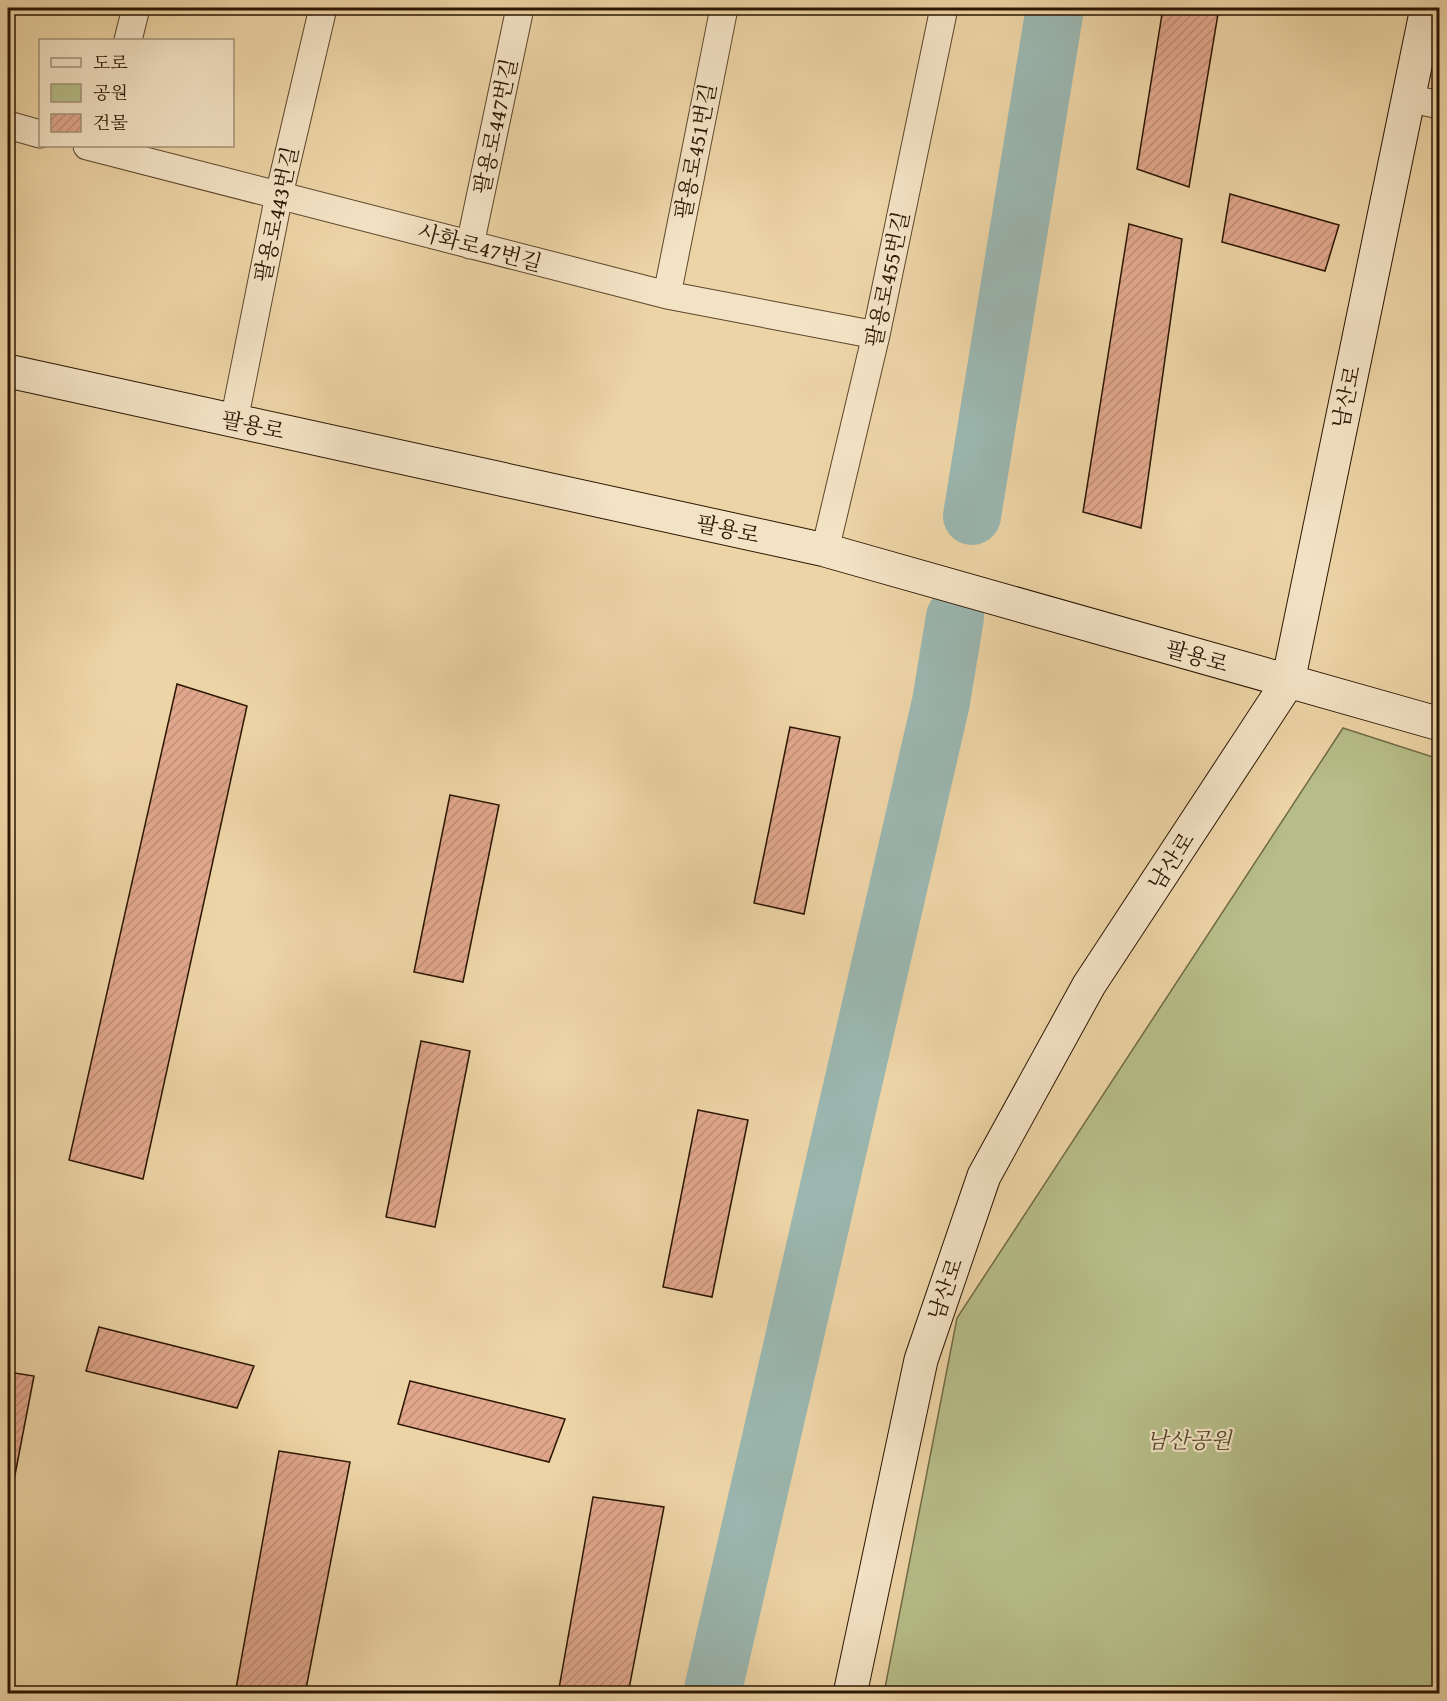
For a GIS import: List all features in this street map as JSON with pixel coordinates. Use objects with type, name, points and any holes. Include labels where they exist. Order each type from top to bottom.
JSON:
[{"type":"main road","name":"남산로","points":[[850,1694],[921,1360],[984,1176],[1089,985],[1288,682],[1427,8]]},
{"type":"main road","name":"팔용로","points":[[8,371],[825,550],[1440,724]]},
{"type":"street","points":[[128,39],[136,8]]},
{"type":"street","name":"팔용로443번길","points":[[234,421],[279,195],[323,8]]},
{"type":"street","name":"팔용로447번길","points":[[470,245],[520,8]]},
{"type":"street","name":"팔용로451번길","points":[[667,296],[724,8]]},
{"type":"street","name":"팔용로455번길","points":[[825,550],[876,335],[944,8]]},
{"type":"street","points":[[1407,98],[1440,105]]},
{"type":"street","points":[[8,125],[39,134]]},
{"type":"street","name":"사화로47번길","points":[[97,147],[667,296],[876,335]]},
{"type":"green space","name":"남산공원","points":[[1343,728],[1439,759],[1439,1693],[884,1693],[957,1318]]},
{"type":"building","points":[[1163,8],[1219,8],[1189,187],[1137,169]]},
{"type":"building","points":[[1230,194],[1339,225],[1325,271],[1222,242]]},
{"type":"building","points":[[1129,224],[1182,239],[1141,528],[1083,512]]},
{"type":"building","points":[[177,684],[247,706],[143,1179],[69,1160]]},
{"type":"building","points":[[790,727],[840,737],[804,914],[754,903]]},
{"type":"building","points":[[450,795],[499,805],[463,982],[414,972]]},
{"type":"building","points":[[421,1041],[470,1051],[435,1227],[386,1217]]},
{"type":"building","points":[[698,1110],[748,1120],[712,1297],[663,1287]]},
{"type":"building","points":[[99,1327],[254,1366],[237,1408],[86,1371]]},
{"type":"building","points":[[8,1372],[34,1376],[8,1511]]},
{"type":"building","points":[[410,1381],[565,1419],[549,1462],[398,1424]]},
{"type":"building","points":[[279,1451],[350,1462],[305,1694],[235,1694]]},
{"type":"building","points":[[593,1497],[664,1507],[628,1694],[558,1694]]},
{"type":"waterway","points":[[972,516],[1055,8]]},
{"type":"waterway","points":[[712,1694],[941,702],[955,617]]}]
